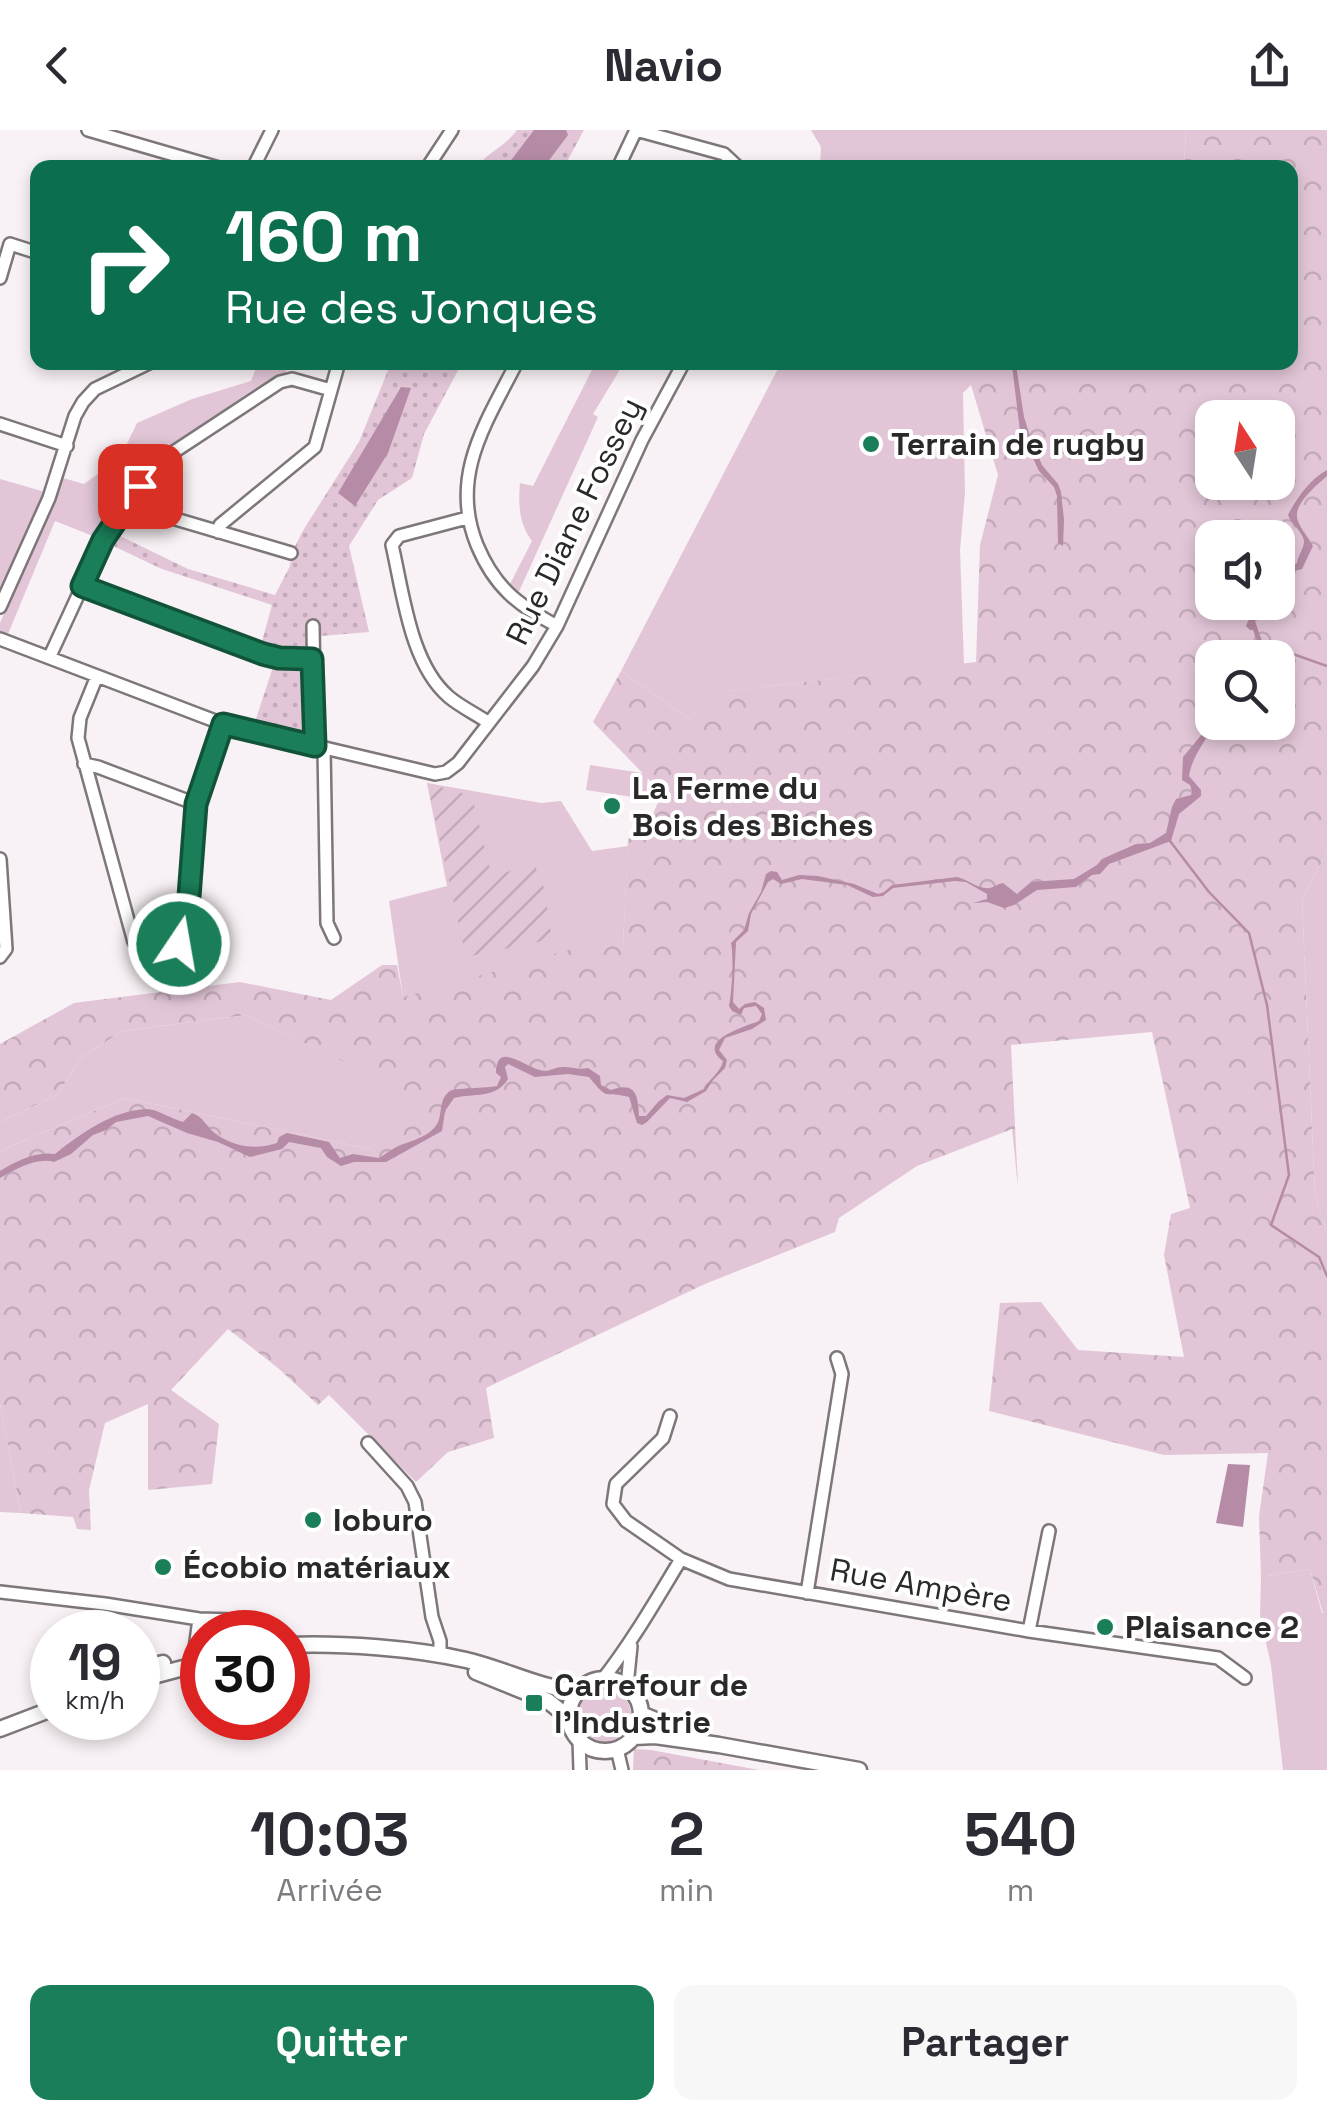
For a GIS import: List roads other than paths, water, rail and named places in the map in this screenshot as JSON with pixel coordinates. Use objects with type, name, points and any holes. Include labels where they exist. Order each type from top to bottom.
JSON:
[{"type":"main road","points":[[310,1648],[359,1647],[440,1655],[484,1665],[555,1690],[578,1691]]},
{"type":"main road","points":[[310,1650],[467,1669],[548,1701],[569,1718]]},
{"type":"main road","points":[[602,1679],[626,1686],[634,1694],[641,1714],[634,1737],[618,1749],[597,1750],[579,1740],[569,1718],[578,1691],[602,1679]]},
{"type":"main road","points":[[0,1719],[30,1708]]},
{"type":"main road","points":[[641,1714],[720,1745]]},
{"type":"main road","points":[[0,1729],[30,1717]]},
{"type":"main road","points":[[634,1737],[720,1745],[859,1770]]},
{"type":"street","points":[[88,130],[191,160]]},
{"type":"street","points":[[257,160],[272,130]]},
{"type":"street","points":[[433,160],[452,130]]},
{"type":"street","points":[[622,160],[636,130],[724,154],[730,160]]},
{"type":"street","points":[[0,278],[10,244],[30,250]]},
{"type":"street","points":[[0,607],[49,498],[75,416],[95,389],[134,370]]},
{"type":"street","points":[[218,532],[220,525],[315,447],[337,370]]},
{"type":"street","points":[[514,370],[482,431],[470,465],[468,518],[486,567],[506,593],[557,626]]},
{"type":"street","name":"Rue Diane Fossey","points":[[320,747],[435,774],[458,763],[533,666],[557,626],[642,440],[680,370]]},
{"type":"street","points":[[50,656],[103,540],[152,467],[280,382],[292,379],[331,390]]},
{"type":"street","points":[[0,424],[67,446]]},
{"type":"street","points":[[128,504],[291,553]]},
{"type":"street","points":[[468,518],[399,536],[392,545],[410,623],[426,669],[448,696],[489,723]]},
{"type":"street","points":[[82,586],[263,654],[312,659]]},
{"type":"street","points":[[312,626],[327,923],[334,938]]},
{"type":"street","points":[[0,639],[223,724],[320,747]]},
{"type":"street","points":[[96,676],[80,718],[78,738],[134,942],[144,949],[179,944],[186,936],[196,804],[223,724]]},
{"type":"street","points":[[84,764],[196,804]]},
{"type":"street","points":[[0,859],[6,949],[0,957]]},
{"type":"street","points":[[808,1593],[842,1374],[836,1358]]},
{"type":"street","name":"Rue Ampère","points":[[670,1416],[663,1438],[616,1484],[613,1504],[626,1520],[681,1559],[729,1580],[1218,1658],[1245,1678]]},
{"type":"street","points":[[368,1443],[407,1486],[415,1502],[440,1655]]},
{"type":"street","points":[[1030,1631],[1049,1531]]},
{"type":"street","points":[[602,1679],[616,1665],[681,1559]]},
{"type":"street","points":[[0,1592],[180,1616]]},
{"type":"street","points":[[626,1686],[631,1642]]},
{"type":"street","points":[[579,1740],[580,1770]]},
{"type":"street","points":[[618,1749],[622,1770]]},
{"type":"waterway","points":[[1295,655],[1327,666]]},
{"type":"waterway","points":[[1170,841],[1209,892],[1249,933],[1267,1005],[1289,1175],[1271,1225],[1319,1257],[1327,1276]]},
{"type":"place","name":"Terrain de rugby","points":[[871,444]]},
{"type":"place","name":"La Ferme du Bois des Biches","points":[[612,806]]},
{"type":"place","name":"Ioburo","points":[[313,1520]]},
{"type":"place","name":"Écobio matériaux","points":[[163,1567]]},
{"type":"place","name":"Plaisance 2","points":[[1105,1627]]},
{"type":"place","name":"Carrefour de l'Industrie","points":[[534,1703]]}]
